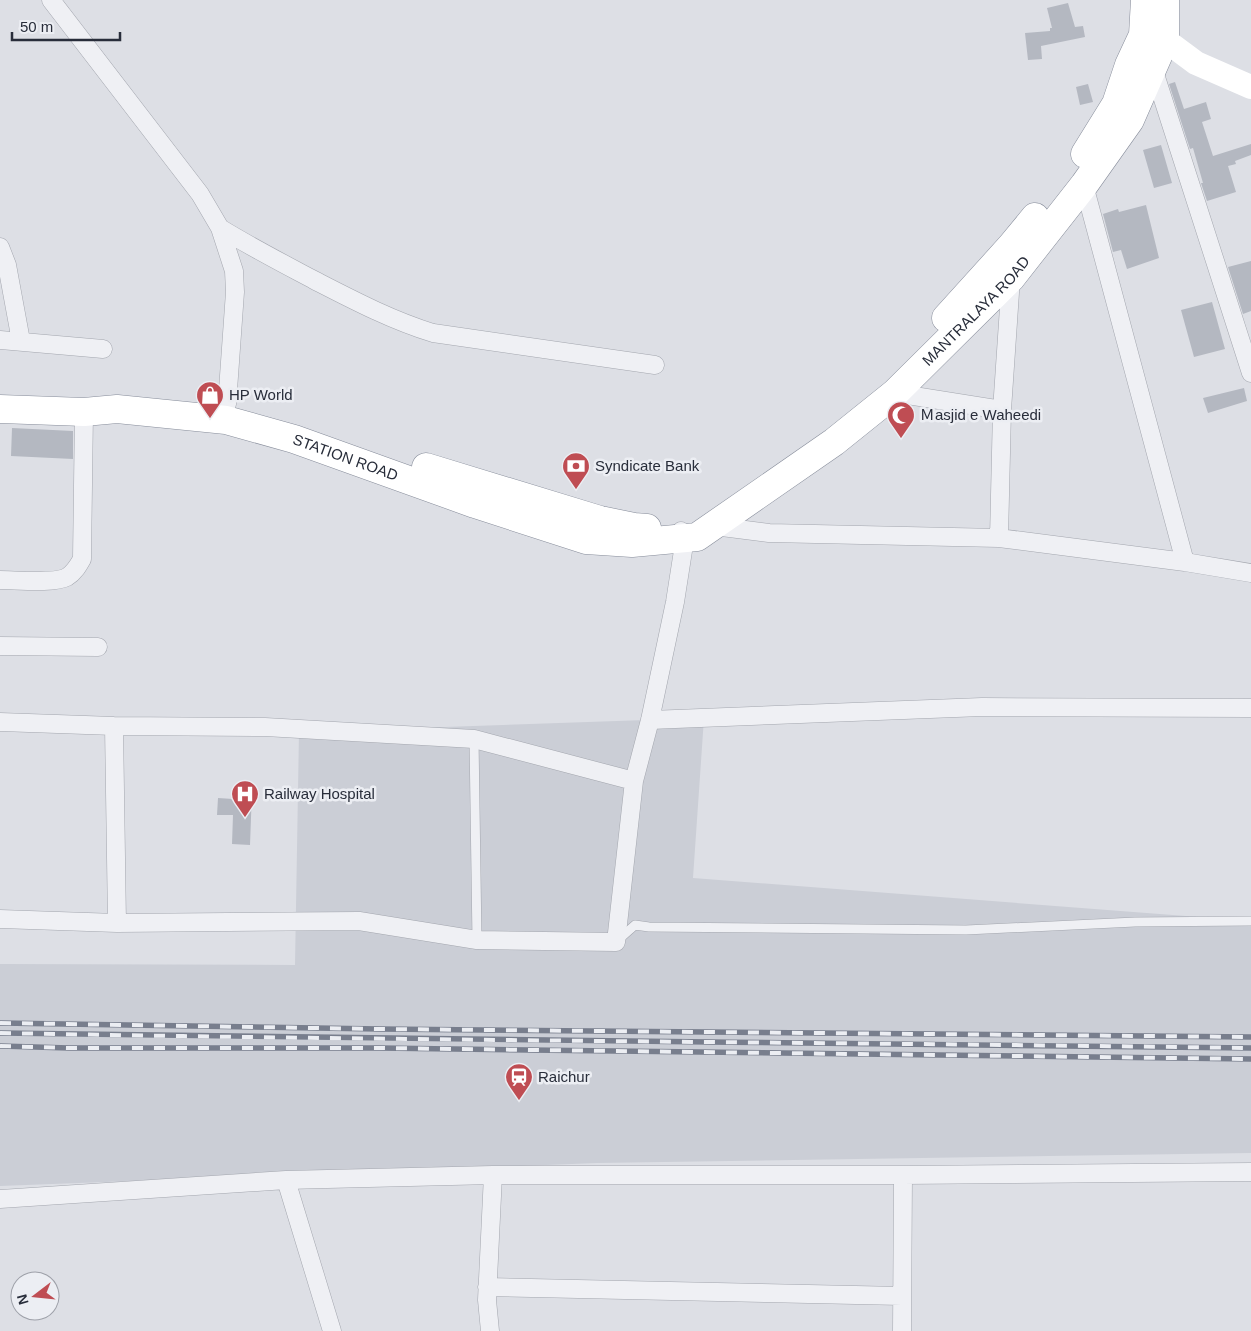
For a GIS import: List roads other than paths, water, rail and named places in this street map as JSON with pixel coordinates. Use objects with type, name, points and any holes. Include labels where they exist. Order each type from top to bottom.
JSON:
[{"type":"highway","name":"MANTRALAYA ROAD","points":[[1144,0],[1154,38]]},
{"type":"highway","name":"MANTRALAYA ROAD","points":[[682,533],[697,537],[834,442],[895,393],[1011,278],[1084,185],[1130,120],[1153,68],[1154,38],[1165,0]]},
{"type":"highway","name":"MANTRALAYA ROAD","points":[[682,533],[822,434],[888,381],[1012,245],[1072,172],[1116,104],[1129,65],[1154,38]]},
{"type":"highway","name":"STATION ROAD","points":[[0,391],[116,394],[227,404],[478,484],[600,520],[634,528],[682,533]]},
{"type":"highway","name":"STATION ROAD","points":[[0,409],[84,412],[117,409],[226,420],[294,439],[475,504],[586,540],[632,543],[682,533]]},
{"type":"main road","points":[[1154,38],[1196,62],[1251,87]]},
{"type":"street","points":[[51,0],[200,194],[220,228],[234,271],[235,285],[227,404]]},
{"type":"street","points":[[1153,68],[1251,373]]},
{"type":"street","points":[[1084,185],[1185,562]]},
{"type":"street","points":[[220,228],[248,245],[374,311],[407,325],[433,333],[655,365]]},
{"type":"street","points":[[0,247],[7,264],[21,341]]},
{"type":"street","points":[[999,538],[1002,410],[1011,278]]},
{"type":"street","points":[[0,340],[103,349]]},
{"type":"street","points":[[895,393],[1002,410]]},
{"type":"street","points":[[0,580],[54,580],[66,578],[76,570],[82,559],[84,412]]},
{"type":"street","points":[[714,526],[770,533],[999,538],[1251,572]]},
{"type":"street","points":[[0,919],[117,923],[359,921],[477,940],[616,942],[634,780],[650,720],[675,602],[682,533]]},
{"type":"street","points":[[0,646],[98,648]]},
{"type":"street","points":[[650,720],[982,707],[1251,708]]},
{"type":"street","points":[[0,722],[114,726],[265,727],[474,739],[634,780]]},
{"type":"street","points":[[114,726],[117,923]]},
{"type":"street","points":[[0,1199],[286,1180],[493,1175],[903,1175],[1251,1172]]},
{"type":"street","points":[[490,1331],[486,1300],[493,1175]]},
{"type":"street","points":[[902,1331],[903,1175]]},
{"type":"street","points":[[286,1180],[332,1331]]},
{"type":"street","points":[[487,1287],[902,1296]]},
{"type":"lane","points":[[474,739],[477,940]]},
{"type":"lane","points":[[616,942],[635,925],[649,927],[966,930],[1135,922],[1251,921]]},
{"type":"railway","points":[[0,1023],[379,1029],[1251,1037]]},
{"type":"railway","points":[[0,1033],[1251,1048]]},
{"type":"railway","points":[[0,1046],[69,1048],[379,1048],[1251,1059]]},
{"type":"place","name":"HP World","points":[[210,419]]},
{"type":"place","name":"Ｍasjid e Waheedi","points":[[901,439]]},
{"type":"place","name":"Syndicate Bank","points":[[576,490]]},
{"type":"place","name":"Railway Hospital","points":[[245,818]]},
{"type":"place","name":"Raichur","points":[[519,1101]]}]
